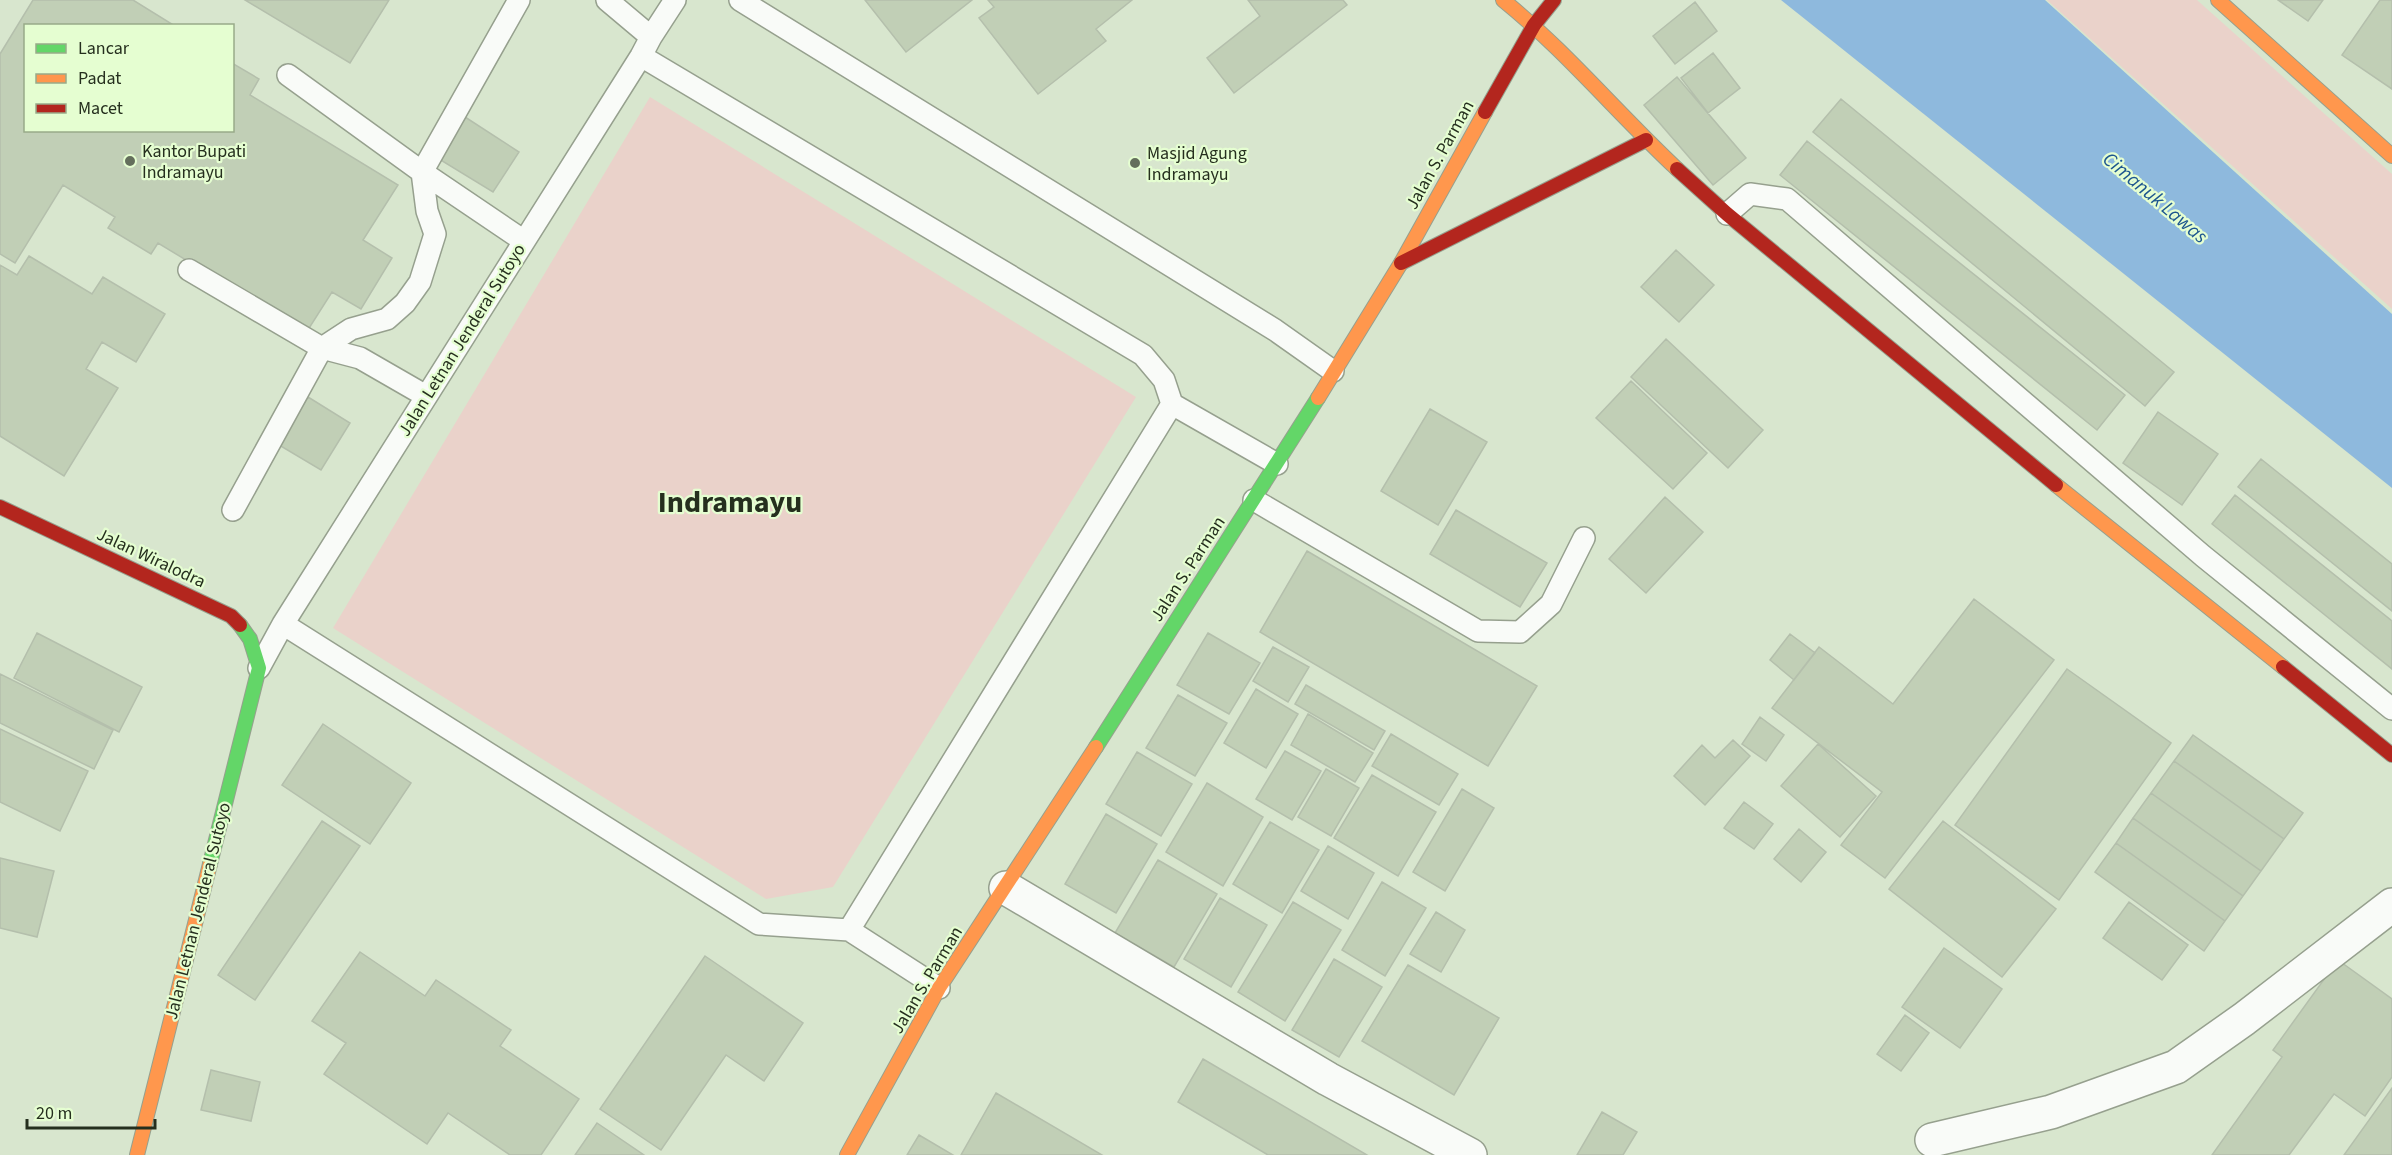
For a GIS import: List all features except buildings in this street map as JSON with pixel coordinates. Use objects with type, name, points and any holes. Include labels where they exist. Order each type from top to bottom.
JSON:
[{"type":"street","points":[[1503,0],[1534,25],[1646,140],[1727,214],[2066,493],[2392,755]]},
{"type":"street","name":"Jalan S. Parman","points":[[847,1155],[939,988],[1006,888],[1277,464],[1401,263],[1534,25],[1554,0]]},
{"type":"street","points":[[2218,0],[2392,156]]},
{"type":"street","points":[[1401,263],[1646,140]]},
{"type":"street","name":"Jalan Wiralodra","points":[[0,507],[231,616],[244,628],[253,643],[259,668]]},
{"type":"street","name":"Jalan Letnan Jenderal Sutoyo","points":[[137,1155],[259,668]]},
{"type":"street","points":[[1006,888],[1328,1079],[1470,1155]]},
{"type":"street","points":[[1932,1140],[2050,1112],[2176,1067],[2244,1019],[2392,905]]},
{"type":"lane","points":[[233,510],[322,348],[351,329],[387,319],[405,303],[420,282],[435,234],[427,211],[422,172],[519,0]]},
{"type":"lane","points":[[607,0],[651,37]]},
{"type":"lane","name":"Jalan Letnan Jenderal Sutoyo","points":[[259,668],[283,624],[675,0]]},
{"type":"lane","points":[[740,0],[1275,330],[1333,371]]},
{"type":"lane","points":[[641,56],[1143,355],[1164,380],[1172,404],[1277,464]]},
{"type":"lane","points":[[288,75],[524,242]]},
{"type":"lane","points":[[1727,214],[1750,194],[1787,199],[2203,556],[2392,710]]},
{"type":"lane","points":[[189,270],[322,348],[360,358],[426,396]]},
{"type":"lane","points":[[849,930],[1172,404]]},
{"type":"lane","points":[[1254,500],[1478,631],[1520,632],[1551,604],[1584,538]]},
{"type":"lane","points":[[283,624],[759,924],[849,930],[939,988]]},
{"type":"shaded area","points":[[2047,0],[2197,0],[2392,174],[2392,309]]},
{"type":"shaded area","points":[[650,97],[1136,397],[833,887],[766,899],[333,628]]},
{"type":"water","name":"Cimanuk Lawas","points":[[1781,0],[2045,0],[2392,314],[2392,488]]},
{"type":"traffic: fast","points":[[1096,747],[1318,398]]},
{"type":"traffic: fast","points":[[210,864],[259,668],[250,639],[240,625]]},
{"type":"traffic: slow","points":[[1503,0],[1570,61],[1677,169]]},
{"type":"traffic: slow","points":[[2218,0],[2392,156]]},
{"type":"traffic: slow","points":[[1318,398],[1401,263],[1485,112]]},
{"type":"traffic: slow","points":[[2056,485],[2283,667]]},
{"type":"traffic: slow","points":[[847,1155],[939,988],[1096,747]]},
{"type":"traffic: slow","points":[[137,1155],[210,864]]},
{"type":"traffic: jam","points":[[1485,112],[1534,25],[1554,0]]},
{"type":"traffic: jam","points":[[1401,263],[1646,140]]},
{"type":"traffic: jam","points":[[1677,169],[1727,214],[2056,485]]},
{"type":"traffic: jam","points":[[0,507],[231,616],[240,625]]},
{"type":"traffic: jam","points":[[2283,667],[2392,755]]},
{"type":"place","name":"Kantor Bupati Indramayu","points":[[130,161]]},
{"type":"place","name":"Masjid Agung Indramayu","points":[[1135,163]]},
{"type":"district","name":"Indramayu","points":[[730,502]]}]
